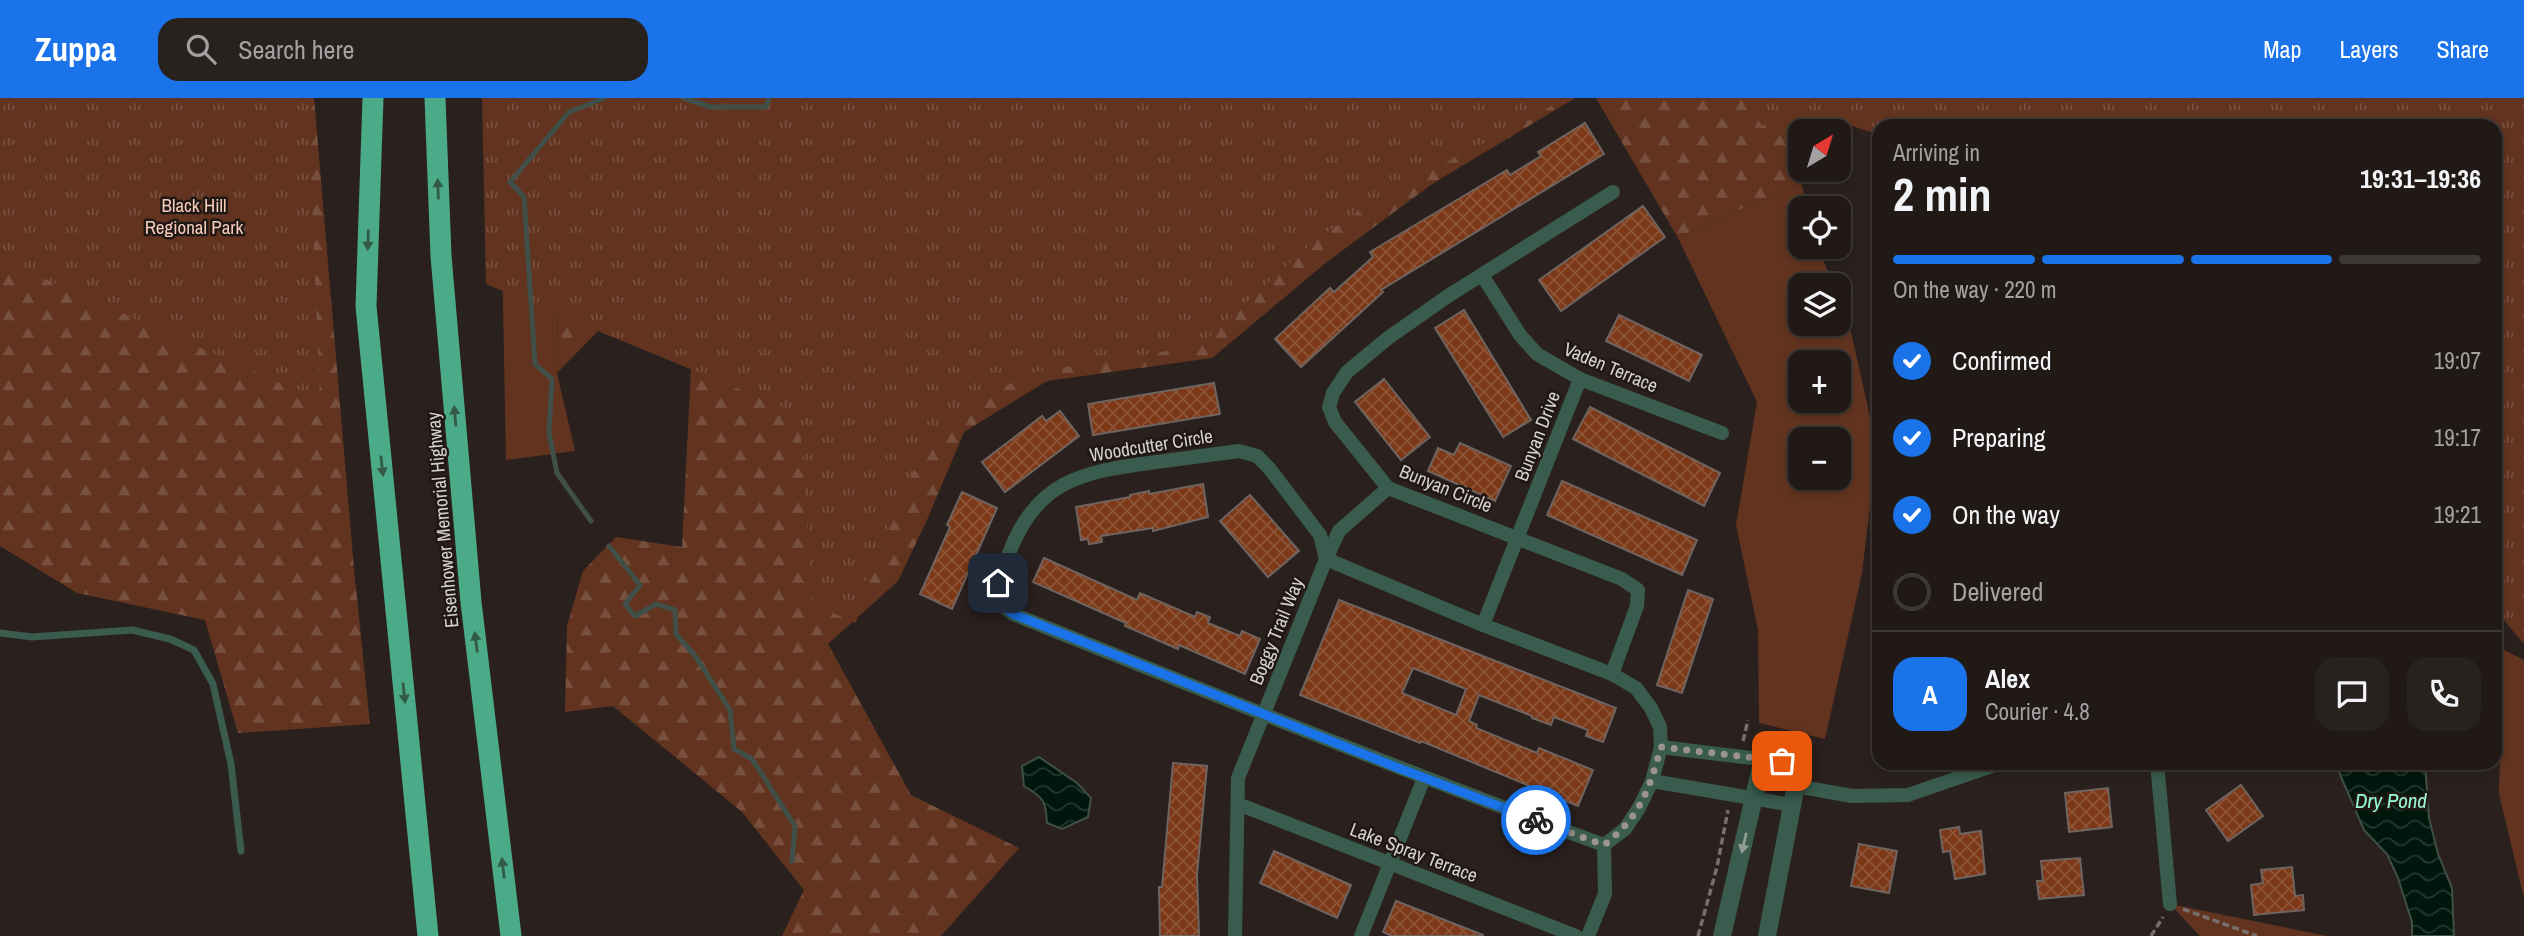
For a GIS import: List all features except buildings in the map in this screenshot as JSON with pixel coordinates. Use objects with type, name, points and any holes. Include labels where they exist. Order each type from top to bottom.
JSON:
[{"type":"highway","points":[[373,98],[366,306],[428,936]]},
{"type":"highway","name":"Eisenhower Memorial Highway","points":[[435,98],[441,256],[471,603],[511,936]]},
{"type":"street","name":"Bunyan Circle","points":[[1612,674],[1637,606],[1638,590],[1622,579],[1388,488],[1335,422],[1329,407],[1333,393],[1348,372],[1388,338],[1613,192]]},
{"type":"street","name":"Vaden Terrace","points":[[1482,275],[1520,335],[1537,354],[1580,379],[1722,433]]},
{"type":"street","name":"Bunyan Drive","points":[[1483,625],[1580,379]]},
{"type":"street","name":"Woodcutter Circle","points":[[1326,559],[1320,535],[1269,468],[1257,456],[1239,451],[1103,469],[1074,478],[1034,508],[1018,530],[998,583],[997,602],[1002,608],[1263,715],[1604,845]]},
{"type":"street","name":"Boggy Trail Way","points":[[1235,936],[1238,778],[1339,531],[1388,488]]},
{"type":"street","points":[[1326,559],[1483,625],[1612,674],[1636,688],[1651,708],[1660,727],[1661,747],[1652,781],[1625,829],[1604,845],[1605,894],[1588,936]]},
{"type":"street","points":[[1661,747],[1800,764],[1767,936]]},
{"type":"street","points":[[1722,936],[1763,758]]},
{"type":"street","points":[[1796,786],[1852,796],[1908,795],[1981,770]]},
{"type":"street","points":[[2158,770],[2170,904]]},
{"type":"street","points":[[1361,936],[1424,778]]},
{"type":"street","points":[[1652,781],[1792,804]]},
{"type":"street","name":"Lake Spray Terrace","points":[[1238,804],[1576,936]]},
{"type":"lane","points":[[0,633],[32,637],[132,631],[170,639],[194,650],[213,684],[231,764],[242,851]]},
{"type":"path","points":[[1739,756],[1748,720]]},
{"type":"path","points":[[1698,936],[1717,867],[1732,793]]},
{"type":"path","points":[[2151,936],[2170,904],[2257,936]]},
{"type":"green space","points":[[0,98],[314,98],[354,569],[370,724],[238,733],[205,620],[77,593],[0,546]]},
{"type":"green space","name":"Black Hill Regional Park","points":[[0,98],[311,98],[311,178],[320,401],[0,259]]},
{"type":"green space","points":[[482,98],[1563,98],[1533,118],[1421,175],[1318,237],[1207,339],[1173,350],[1029,373],[959,412],[927,445],[900,498],[865,582],[856,623],[813,605],[799,414],[486,284]]},
{"type":"green space","points":[[499,98],[560,98],[557,373],[575,451],[506,460]]},
{"type":"green space","points":[[560,98],[1575,98],[1432,184],[1327,262],[1212,358],[1047,381],[964,432],[898,581],[828,644],[911,795],[1019,848],[941,936],[782,936],[804,890],[742,812],[613,706],[565,712],[567,626],[583,571],[616,537],[682,547],[691,369],[598,331],[557,373]]},
{"type":"green space","points":[[1596,98],[1880,98],[1852,127],[1852,119],[1788,119],[1788,182],[1801,182],[1678,238]]},
{"type":"green space","points":[[1746,98],[2524,98],[2524,644],[2502,618],[2502,119],[1872,119],[1872,133],[1852,126],[1852,119],[1832,119],[1797,107],[1762,126]]},
{"type":"green space","points":[[1801,182],[1804,196],[1788,196],[1788,259],[1822,259],[1829,273],[1788,273],[1788,336],[1851,336],[1851,332],[1872,426],[1872,490],[1862,573],[1825,739],[1759,723],[1758,630],[1736,525],[1757,402],[1678,238]]},
{"type":"green space","points":[[2502,649],[2524,660],[2524,898],[2499,794],[2500,770],[2502,770]]},
{"type":"green space","points":[[2170,904],[2327,936],[2200,936]]},
{"type":"water","points":[[1039,757],[1077,783],[1091,798],[1088,817],[1062,829],[1047,823],[1043,801],[1024,786],[1022,766]]},
{"type":"water","name":"Dry Pond","points":[[2338,770],[2426,770],[2429,818],[2438,854],[2452,888],[2454,936],[2412,936],[2412,922],[2398,878],[2387,854],[2364,830]]},
{"type":"waterway","points":[[591,521],[557,473],[549,433],[552,379],[535,364],[524,197],[510,182],[569,112],[605,98]]},
{"type":"waterway","points":[[683,98],[711,107],[766,107],[769,98]]},
{"type":"waterway","points":[[609,546],[640,585],[625,604],[635,616],[656,604],[675,610],[676,634],[696,657],[730,710],[734,749],[752,759],[795,826],[792,861]]},
{"type":"way so far","points":[[1536,820],[1604,845],[1625,829],[1639,808],[1652,781],[1661,747],[1782,761]]},
{"type":"route","points":[[998,583],[997,602],[1013,614],[1263,715],[1536,820]]}]
